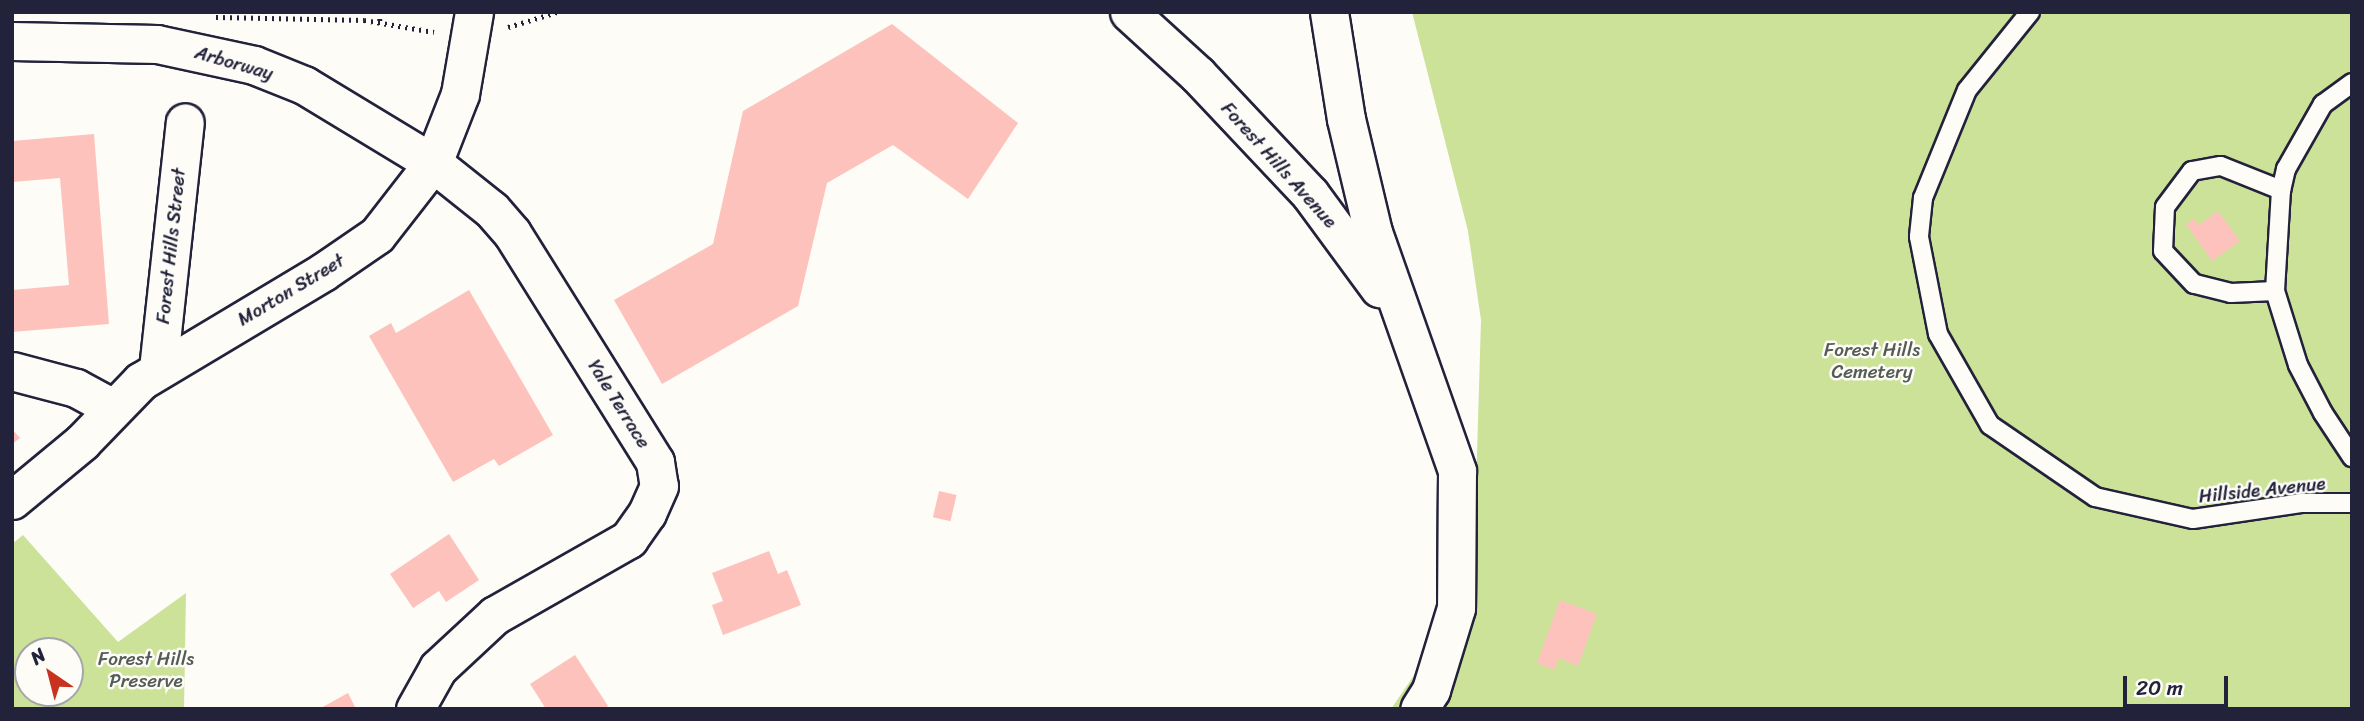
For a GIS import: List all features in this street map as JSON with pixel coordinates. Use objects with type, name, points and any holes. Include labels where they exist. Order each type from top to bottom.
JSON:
[{"type":"street","name":"Forest Hills Avenue","points":[[1129,12],[1197,74],[1310,194],[1378,286],[1408,337]]},
{"type":"street","name":"Forest Hills Avenue","points":[[1329,12],[1358,173],[1386,277],[1457,471],[1456,608],[1431,690],[1419,709]]},
{"type":"street","name":"Morton Street","points":[[12,500],[82,442],[125,394],[158,369],[323,272],[377,235],[433,163],[460,94],[475,23]]},
{"type":"street","name":"Arborway","points":[[12,41],[157,44],[254,65],[304,85],[433,163]]},
{"type":"street","name":"Forest Hills Street","points":[[158,369],[185,122]]},
{"type":"street","name":"Yale Terrace","points":[[415,709],[438,668],[495,615],[629,539],[647,513],[659,486],[655,462],[512,233],[492,210],[433,163]]},
{"type":"street","points":[[12,371],[76,387],[113,408]]},
{"type":"lane","name":"Hillside Avenue","points":[[2030,12],[1966,90],[1923,198],[1919,237],[1938,334],[1990,425],[2095,497],[2193,519],[2301,503],[2352,503]]},
{"type":"lane","points":[[2352,83],[2323,104],[2286,169],[2281,190],[2275,291],[2298,365],[2323,413],[2352,457]]},
{"type":"lane","points":[[2275,291],[2231,293],[2194,284],[2163,251],[2165,207],[2192,171],[2221,166],[2281,190]]},
{"type":"path","points":[[380,12],[380,23]]},
{"type":"path","points":[[475,23],[512,28],[555,13]]},
{"type":"path","name":"Arborway","points":[[211,17],[380,23],[435,32],[475,23]]},
{"type":"green space","name":"Forest Hills Cemetery","points":[[1412,12],[2352,12],[2352,709],[1391,709],[1473,589],[1481,320],[1468,231]]},
{"type":"green space","name":"Forest Hills Preserve","points":[[23,535],[118,642],[186,593],[184,709],[12,709],[12,544]]},
{"type":"building","points":[[892,24],[1018,123],[968,199],[893,145],[827,183],[798,306],[662,384],[614,300],[713,244],[743,111]]},
{"type":"building","points":[[94,134],[109,324],[12,332],[12,290],[69,285],[60,178],[12,182],[12,141]]},
{"type":"building","points":[[2218,211],[2240,241],[2212,261],[2186,224],[2194,219],[2199,225]]},
{"type":"building","points":[[469,290],[553,435],[499,466],[494,459],[453,482],[369,336],[391,323],[396,333]]},
{"type":"building","points":[[12,429],[20,438],[12,444]]},
{"type":"building","points":[[939,491],[957,495],[950,521],[933,517]]},
{"type":"building","points":[[449,534],[479,580],[446,602],[439,591],[413,608],[390,574]]},
{"type":"building","points":[[769,551],[778,574],[787,570],[801,605],[723,635],[712,605],[723,601],[712,573]]},
{"type":"building","points":[[1560,600],[1597,614],[1578,666],[1559,658],[1554,670],[1537,663]]},
{"type":"building","points":[[575,655],[608,706],[604,709],[546,709],[530,684]]},
{"type":"building","points":[[348,693],[356,709],[319,709]]}]
